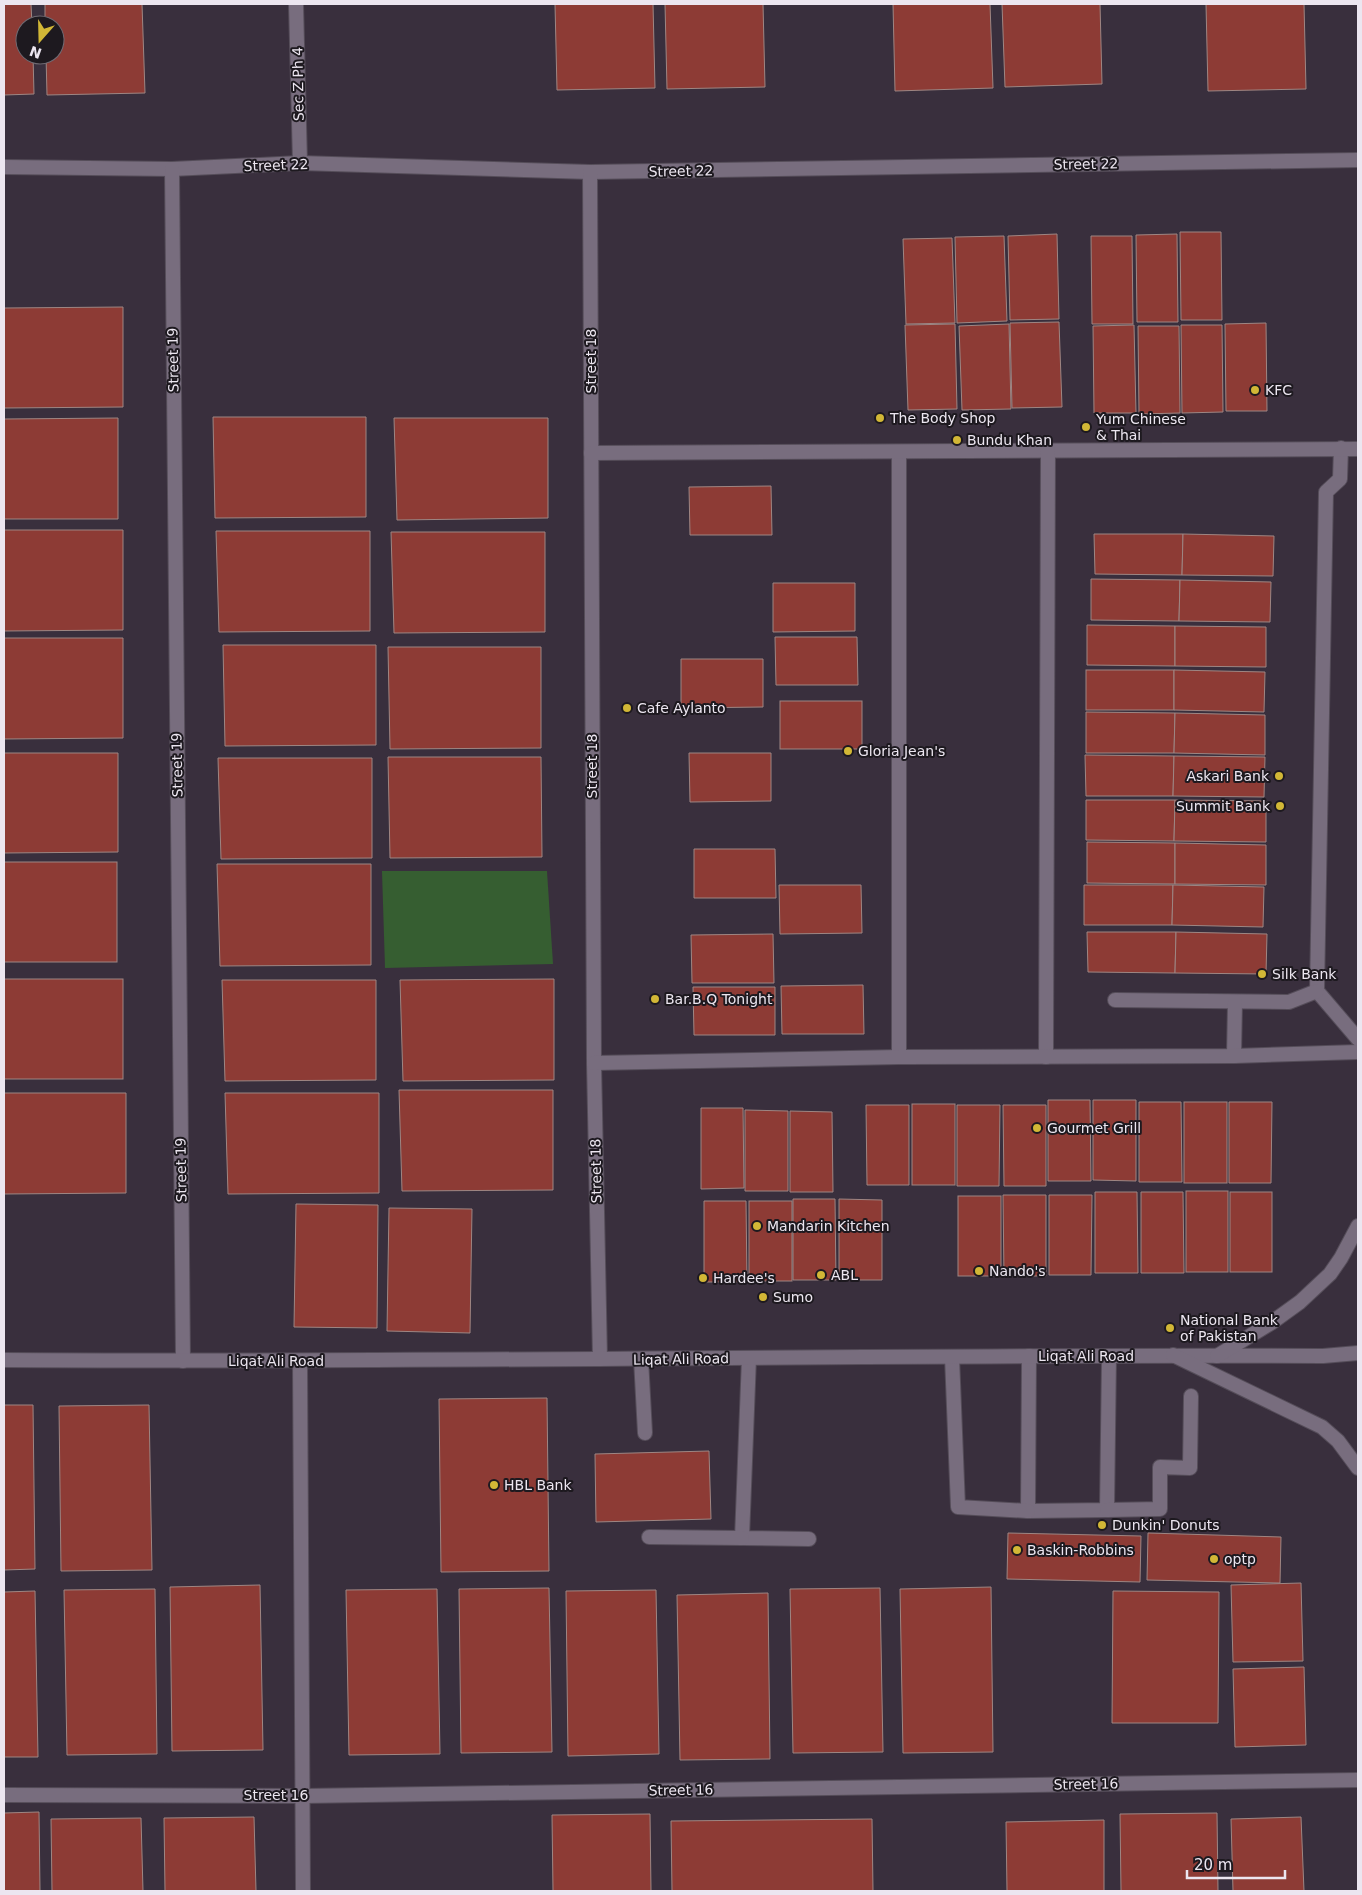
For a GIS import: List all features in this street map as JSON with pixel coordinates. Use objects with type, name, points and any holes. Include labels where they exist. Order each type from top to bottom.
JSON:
[{"type":"street","name":"Sec Z Ph 4","points":[[296,4],[300,163]]},
{"type":"street","name":"Street 22","points":[[4,168],[172,168],[300,163],[590,172],[1358,160]]},
{"type":"street","name":"Street 19","points":[[172,168],[183,1361]]},
{"type":"street","name":"Street 18","points":[[590,172],[594,1063],[600,1359]]},
{"type":"street","points":[[1341,448],[1340,478],[1326,492],[1318,991],[1358,1039]]},
{"type":"street","points":[[591,453],[1358,448]]},
{"type":"street","points":[[1046,1057],[1048,450]]},
{"type":"street","points":[[899,452],[899,1057]]},
{"type":"street","points":[[1115,1000],[1289,1002],[1318,991]]},
{"type":"street","points":[[1234,1056],[1235,1002]]},
{"type":"street","points":[[594,1063],[899,1057],[1234,1056],[1358,1052]]},
{"type":"street","points":[[1217,1356],[1271,1323],[1300,1302],[1330,1274],[1358,1226]]},
{"type":"street","name":"Liqat Ali Road","points":[[4,1360],[300,1361],[1174,1355],[1323,1356],[1358,1353]]},
{"type":"street","points":[[1174,1355],[1267,1402],[1322,1427],[1338,1441],[1358,1468]]},
{"type":"street","points":[[1028,1511],[1029,1356]]},
{"type":"street","points":[[1107,1510],[1109,1356]]},
{"type":"street","points":[[952,1357],[958,1507],[1028,1511],[1160,1510],[1160,1467],[1190,1468],[1191,1396]]},
{"type":"street","points":[[742,1538],[749,1358]]},
{"type":"street","points":[[641,1359],[645,1433]]},
{"type":"street","points":[[300,1361],[303,1891]]},
{"type":"street","points":[[649,1537],[809,1538]]},
{"type":"street","name":"Street 16","points":[[4,1795],[303,1796],[1358,1780]]},
{"type":"green space","points":[[382,871],[547,871],[553,964],[385,968]]},
{"type":"building","points":[[4,4],[31,4],[32,15],[15,15],[15,65],[33,65],[34,94],[4,95]]},
{"type":"building","points":[[45,4],[142,4],[145,93],[47,95],[46,65],[65,65],[65,15],[45,15]]},
{"type":"building","points":[[555,4],[653,4],[655,88],[557,90]]},
{"type":"building","points":[[665,4],[763,4],[765,87],[667,89]]},
{"type":"building","points":[[893,4],[990,4],[993,88],[895,91]]},
{"type":"building","points":[[1002,4],[1100,4],[1102,84],[1005,87]]},
{"type":"building","points":[[1206,4],[1304,4],[1306,89],[1208,91]]},
{"type":"building","points":[[1180,232],[1221,232],[1222,320],[1181,320]]},
{"type":"building","points":[[1057,234],[1059,319],[1010,320],[1008,236]]},
{"type":"building","points":[[1177,234],[1178,322],[1137,322],[1136,235]]},
{"type":"building","points":[[1004,236],[1007,321],[957,323],[955,237]]},
{"type":"building","points":[[1091,236],[1132,236],[1133,324],[1092,324]]},
{"type":"building","points":[[952,238],[955,323],[906,324],[903,239]]},
{"type":"building","points":[[123,307],[123,407],[4,408],[4,308]]},
{"type":"building","points":[[1059,322],[1062,407],[1012,408],[1010,323]]},
{"type":"building","points":[[1266,323],[1267,411],[1226,411],[1225,324]]},
{"type":"building","points":[[955,324],[957,409],[908,410],[905,325]]},
{"type":"building","points":[[1009,324],[1011,409],[962,410],[959,326]]},
{"type":"building","points":[[1134,325],[1136,413],[1094,413],[1093,326]]},
{"type":"building","points":[[1181,325],[1222,325],[1223,412],[1182,413]]},
{"type":"building","points":[[1138,326],[1179,326],[1180,413],[1139,414]]},
{"type":"building","points":[[213,417],[366,417],[366,517],[215,518]]},
{"type":"building","points":[[118,418],[118,519],[4,519],[4,419]]},
{"type":"building","points":[[394,418],[548,418],[548,518],[397,520]]},
{"type":"building","points":[[771,486],[772,535],[690,535],[689,487]]},
{"type":"building","points":[[4,530],[123,530],[123,630],[4,631]]},
{"type":"building","points":[[216,531],[370,531],[370,631],[219,632]]},
{"type":"building","points":[[391,532],[545,532],[545,632],[394,633]]},
{"type":"building","points":[[1094,534],[1183,534],[1182,575],[1095,574]]},
{"type":"building","points":[[1183,534],[1274,536],[1273,576],[1182,575]]},
{"type":"building","points":[[1091,579],[1180,580],[1179,621],[1091,620]]},
{"type":"building","points":[[1180,580],[1271,582],[1270,622],[1179,621]]},
{"type":"building","points":[[773,583],[855,583],[855,631],[773,632]]},
{"type":"building","points":[[1087,625],[1175,626],[1175,666],[1087,665]]},
{"type":"building","points":[[1175,626],[1266,627],[1266,667],[1175,666]]},
{"type":"building","points":[[775,637],[857,637],[858,685],[776,685]]},
{"type":"building","points":[[4,638],[123,638],[123,738],[4,739]]},
{"type":"building","points":[[223,645],[376,645],[376,745],[225,746]]},
{"type":"building","points":[[388,647],[541,647],[541,748],[390,749]]},
{"type":"building","points":[[681,659],[763,659],[763,707],[681,708]]},
{"type":"building","points":[[1086,670],[1174,670],[1174,710],[1086,710]]},
{"type":"building","points":[[1174,670],[1265,672],[1264,712],[1174,710]]},
{"type":"building","points":[[780,701],[862,701],[862,749],[780,749]]},
{"type":"building","points":[[1086,712],[1175,713],[1174,753],[1086,753]]},
{"type":"building","points":[[1175,713],[1265,715],[1265,755],[1174,753]]},
{"type":"building","points":[[4,753],[118,753],[118,852],[4,853]]},
{"type":"building","points":[[689,753],[771,753],[771,801],[690,802]]},
{"type":"building","points":[[1085,755],[1174,756],[1173,796],[1086,796]]},
{"type":"building","points":[[1174,756],[1265,757],[1264,797],[1173,796]]},
{"type":"building","points":[[388,757],[541,757],[542,857],[390,858]]},
{"type":"building","points":[[218,758],[372,758],[372,858],[221,859]]},
{"type":"building","points":[[1086,800],[1175,800],[1174,841],[1086,840]]},
{"type":"building","points":[[1175,800],[1266,801],[1266,842],[1174,841]]},
{"type":"building","points":[[1087,842],[1175,843],[1175,884],[1087,883]]},
{"type":"building","points":[[1175,843],[1266,845],[1266,885],[1175,884]]},
{"type":"building","points":[[694,849],[775,849],[776,898],[694,898]]},
{"type":"building","points":[[4,862],[117,862],[117,962],[4,962]]},
{"type":"building","points":[[217,864],[371,864],[371,965],[220,966]]},
{"type":"building","points":[[779,885],[861,885],[862,933],[780,934]]},
{"type":"building","points":[[1084,885],[1173,885],[1172,925],[1084,925]]},
{"type":"building","points":[[1173,885],[1264,887],[1263,927],[1172,925]]},
{"type":"building","points":[[1087,932],[1176,932],[1175,973],[1088,972]]},
{"type":"building","points":[[1176,932],[1267,934],[1266,974],[1175,973]]},
{"type":"building","points":[[773,934],[774,983],[692,983],[691,935]]},
{"type":"building","points":[[4,979],[123,979],[123,1079],[4,1079]]},
{"type":"building","points":[[554,979],[554,1080],[403,1081],[400,980]]},
{"type":"building","points":[[222,980],[376,980],[376,1080],[225,1081]]},
{"type":"building","points":[[863,985],[864,1034],[782,1034],[781,986]]},
{"type":"building","points":[[693,987],[775,987],[775,1035],[694,1035]]},
{"type":"building","points":[[399,1090],[553,1090],[553,1190],[402,1191]]},
{"type":"building","points":[[4,1093],[126,1093],[126,1193],[4,1194]]},
{"type":"building","points":[[225,1093],[379,1093],[379,1193],[228,1194]]},
{"type":"building","points":[[1048,1100],[1090,1100],[1091,1181],[1048,1181]]},
{"type":"building","points":[[1093,1100],[1136,1100],[1136,1181],[1093,1180]]},
{"type":"building","points":[[1139,1102],[1181,1102],[1182,1182],[1139,1182]]},
{"type":"building","points":[[1184,1102],[1227,1102],[1227,1183],[1184,1183]]},
{"type":"building","points":[[1229,1102],[1272,1102],[1271,1183],[1229,1183]]},
{"type":"building","points":[[912,1104],[955,1104],[955,1185],[912,1185]]},
{"type":"building","points":[[866,1105],[909,1105],[909,1185],[867,1185]]},
{"type":"building","points":[[957,1105],[1000,1105],[999,1186],[957,1186]]},
{"type":"building","points":[[1003,1105],[1046,1105],[1046,1186],[1004,1186]]},
{"type":"building","points":[[701,1108],[743,1108],[744,1188],[701,1189]]},
{"type":"building","points":[[745,1110],[788,1111],[788,1191],[745,1191]]},
{"type":"building","points":[[790,1111],[832,1112],[833,1192],[790,1192]]},
{"type":"building","points":[[1186,1191],[1228,1191],[1228,1272],[1186,1272]]},
{"type":"building","points":[[1095,1192],[1137,1192],[1138,1273],[1095,1273]]},
{"type":"building","points":[[1141,1192],[1183,1192],[1184,1273],[1141,1273]]},
{"type":"building","points":[[1230,1192],[1272,1192],[1272,1272],[1230,1272]]},
{"type":"building","points":[[1003,1195],[1046,1195],[1046,1276],[1004,1276]]},
{"type":"building","points":[[1049,1195],[1092,1195],[1091,1275],[1049,1275]]},
{"type":"building","points":[[958,1196],[1001,1196],[1001,1276],[958,1276]]},
{"type":"building","points":[[793,1199],[835,1199],[836,1280],[793,1280]]},
{"type":"building","points":[[839,1199],[882,1200],[882,1280],[839,1280]]},
{"type":"building","points":[[704,1201],[746,1201],[747,1282],[704,1282]]},
{"type":"building","points":[[749,1201],[792,1201],[792,1281],[749,1281]]},
{"type":"building","points":[[296,1204],[378,1205],[377,1328],[294,1327]]},
{"type":"building","points":[[389,1208],[472,1209],[470,1333],[387,1331]]},
{"type":"building","name":"HBL Bank","points":[[547,1398],[549,1571],[441,1572],[439,1399]]},
{"type":"building","points":[[4,1405],[33,1405],[35,1569],[4,1570]]},
{"type":"building","points":[[149,1405],[152,1570],[61,1571],[59,1406]]},
{"type":"building","points":[[709,1451],[711,1519],[596,1522],[595,1454]]},
{"type":"building","points":[[1008,1533],[1141,1536],[1140,1582],[1007,1579]]},
{"type":"building","name":"optp","points":[[1148,1533],[1281,1537],[1280,1583],[1147,1580]]},
{"type":"building","points":[[1301,1583],[1303,1661],[1233,1662],[1231,1585]]},
{"type":"building","points":[[260,1585],[263,1750],[172,1751],[170,1587]]},
{"type":"building","points":[[991,1587],[993,1752],[903,1753],[900,1589]]},
{"type":"building","points":[[549,1588],[552,1752],[461,1753],[459,1589]]},
{"type":"building","points":[[880,1588],[883,1752],[793,1753],[790,1589]]},
{"type":"building","points":[[155,1589],[157,1754],[67,1755],[64,1590]]},
{"type":"building","points":[[437,1589],[440,1754],[349,1755],[346,1590]]},
{"type":"building","points":[[656,1590],[659,1754],[568,1756],[566,1591]]},
{"type":"building","points":[[35,1591],[38,1757],[4,1757],[4,1592]]},
{"type":"building","points":[[1113,1591],[1219,1592],[1218,1723],[1112,1723]]},
{"type":"building","points":[[768,1593],[770,1759],[680,1760],[677,1595]]},
{"type":"building","points":[[1304,1667],[1306,1745],[1235,1747],[1233,1669]]},
{"type":"building","points":[[39,1812],[40,1891],[4,1891],[4,1813]]},
{"type":"building","points":[[1217,1813],[1218,1891],[1121,1891],[1120,1814]]},
{"type":"building","points":[[650,1814],[651,1891],[553,1891],[552,1815]]},
{"type":"building","points":[[254,1817],[256,1891],[165,1891],[164,1818]]},
{"type":"building","points":[[1301,1817],[1304,1891],[1233,1891],[1231,1819]]},
{"type":"building","points":[[141,1818],[143,1891],[52,1891],[51,1819]]},
{"type":"building","points":[[872,1819],[873,1891],[672,1891],[671,1821]]},
{"type":"building","points":[[1104,1820],[1104,1891],[1007,1891],[1006,1822]]},
{"type":"place","name":"KFC","points":[[1255,390]]},
{"type":"place","name":"The Body Shop","points":[[880,418]]},
{"type":"place","name":"Yum Chinese & Thai","points":[[1086,427]]},
{"type":"place","name":"Bundu Khan","points":[[957,440]]},
{"type":"place","name":"Cafe Aylanto","points":[[627,708]]},
{"type":"place","name":"Gloria Jean's","points":[[848,751]]},
{"type":"place","name":"Askari Bank","points":[[1279,776]]},
{"type":"place","name":"Summit Bank","points":[[1280,806]]},
{"type":"place","name":"Silk Bank","points":[[1262,974]]},
{"type":"place","name":"Bar.B.Q Tonight","points":[[655,999]]},
{"type":"place","name":"Gourmet Grill","points":[[1037,1128]]},
{"type":"place","name":"Mandarin Kitchen","points":[[757,1226]]},
{"type":"place","name":"Nando's","points":[[979,1271]]},
{"type":"place","name":"ABL","points":[[821,1275]]},
{"type":"place","name":"Hardee's","points":[[703,1278]]},
{"type":"place","name":"Sumo","points":[[763,1297]]},
{"type":"place","name":"National Bank of Pakistan","points":[[1170,1328]]},
{"type":"place","name":"HBL Bank","points":[[494,1485]]},
{"type":"place","name":"Dunkin' Donuts","points":[[1102,1525]]},
{"type":"place","name":"Baskin-Robbins","points":[[1017,1550]]},
{"type":"place","name":"optp","points":[[1214,1559]]}]
